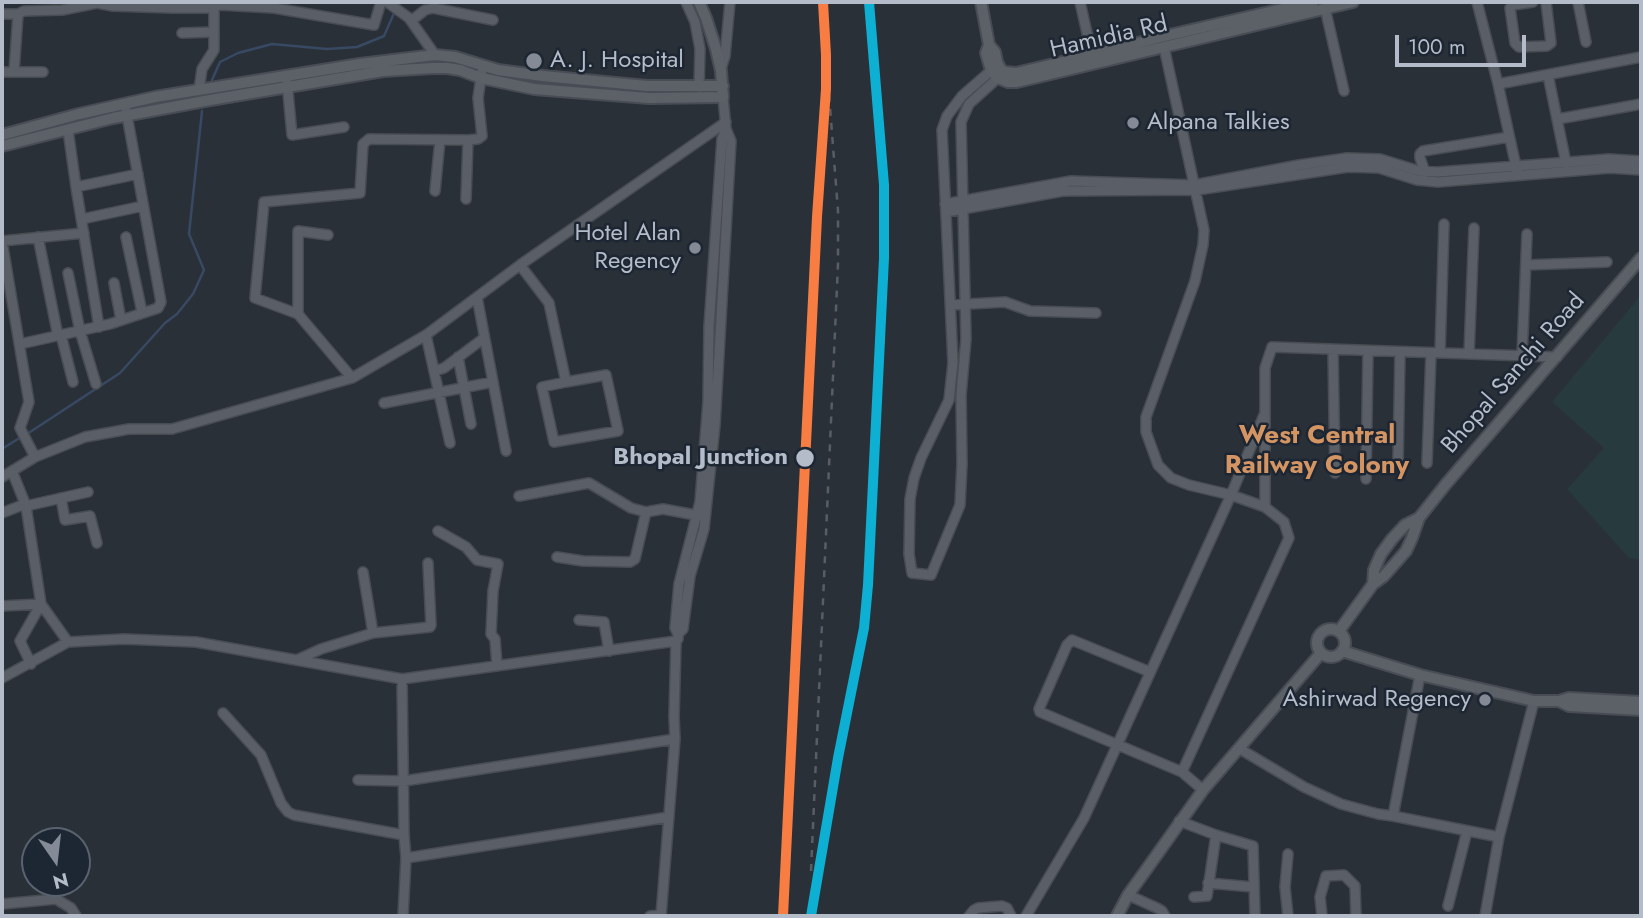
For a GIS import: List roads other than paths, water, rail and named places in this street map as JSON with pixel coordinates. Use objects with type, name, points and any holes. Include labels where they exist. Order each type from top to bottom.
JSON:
[{"type":"main road","points":[[699,2],[716,50],[723,92]]},
{"type":"main road","points":[[981,2],[989,45],[995,52],[998,71],[1016,73],[1162,42],[1313,2]]},
{"type":"main road","name":"Hamidia Rd","points":[[998,71],[1008,82],[1017,82],[1162,42],[1353,2]]},
{"type":"main road","points":[[2,146],[360,64],[435,55],[543,76],[647,86],[699,87],[723,92]]},
{"type":"main road","points":[[2,135],[125,104],[200,90],[433,68],[460,70],[481,78],[534,89],[649,98],[723,92]]},
{"type":"main road","points":[[647,86],[649,98]]},
{"type":"main road","name":"Bhopal Sanchi Road","points":[[1419,518],[1641,258]]},
{"type":"main road","points":[[1339,631],[1373,584],[1384,576],[1406,551],[1419,518]]},
{"type":"main road","points":[[1373,584],[1374,570],[1381,554],[1405,524],[1419,518]]},
{"type":"main road","points":[[1330,629],[1339,631],[1345,643],[1342,651],[1334,656],[1321,653],[1317,644],[1319,635],[1330,629]]},
{"type":"main road","points":[[1342,651],[1419,675],[1534,701],[1559,701],[1569,705],[1641,702]]},
{"type":"main road","points":[[1117,916],[1128,895],[1203,790],[1321,653]]},
{"type":"main road","points":[[1615,705],[1641,710]]},
{"type":"street","points":[[2,14],[22,9],[62,10],[97,2],[113,6],[172,5],[211,8],[214,4],[274,8],[374,25],[381,2]]},
{"type":"street","points":[[387,2],[410,20],[435,55]]},
{"type":"street","points":[[686,2],[695,22],[700,49],[699,87]]},
{"type":"street","points":[[721,71],[730,2]]},
{"type":"street","points":[[1080,2],[1092,55]]},
{"type":"street","points":[[1477,2],[1517,172]]},
{"type":"street","points":[[1534,2],[1513,5],[1510,8],[1515,43],[1519,47],[1547,46],[1551,43],[1546,2]]},
{"type":"street","points":[[1578,2],[1586,42]]},
{"type":"street","points":[[200,90],[202,69],[214,50],[214,4]]},
{"type":"street","points":[[1330,5],[1344,91]]},
{"type":"street","points":[[410,20],[433,8],[494,20]]},
{"type":"street","points":[[14,72],[22,9]]},
{"type":"street","points":[[182,33],[214,32]]},
{"type":"street","points":[[1162,42],[1204,230],[1195,281],[1146,417],[1146,432],[1158,465],[1171,478],[1265,507],[1284,522],[1289,538],[1182,772]]},
{"type":"street","points":[[1498,84],[1641,57]]},
{"type":"street","points":[[352,378],[298,314],[255,298],[264,202],[360,193],[363,144],[369,138],[474,140],[482,136],[478,99],[484,66]]},
{"type":"street","points":[[998,71],[969,104],[961,122],[966,340],[961,395],[960,505],[930,575],[912,573],[909,554],[910,499],[914,478],[920,458],[949,400],[952,373],[943,130],[947,116],[962,96],[998,71]]},
{"type":"street","points":[[2,72],[43,72]]},
{"type":"street","points":[[1548,75],[1566,163]]},
{"type":"street","points":[[287,82],[292,135],[344,127]]},
{"type":"street","points":[[650,916],[661,916],[675,739],[675,628],[679,584],[702,516],[712,397],[709,327],[722,139],[726,125],[723,92]]},
{"type":"street","points":[[20,344],[99,327],[158,308],[161,302],[125,104]]},
{"type":"street","points":[[1558,119],[1641,104]]},
{"type":"street","points":[[2,477],[35,457],[85,437],[129,429],[172,429],[352,378],[426,335],[520,265],[726,125]]},
{"type":"street","points":[[68,130],[99,327]]},
{"type":"street","points":[[1425,172],[1420,158],[1423,150],[1509,137]]},
{"type":"street","points":[[435,191],[440,140]]},
{"type":"street","points":[[466,199],[468,140]]},
{"type":"street","points":[[1195,188],[1298,165],[1348,158],[1380,159],[1425,172],[1610,169],[1638,165]]},
{"type":"street","points":[[945,208],[1071,181],[1195,188],[1348,167],[1379,168],[1428,181],[1609,159],[1638,165]]},
{"type":"street","points":[[76,187],[138,174]]},
{"type":"street","points":[[82,219],[143,206]]},
{"type":"street","points":[[1427,463],[1444,224]]},
{"type":"street","points":[[1469,354],[1474,228]]},
{"type":"street","points":[[298,314],[298,231],[328,235]]},
{"type":"street","points":[[35,457],[20,428],[29,402],[2,241],[84,233]]},
{"type":"street","points":[[1522,356],[1527,233]]},
{"type":"street","points":[[38,237],[59,336],[73,382]]},
{"type":"street","points":[[126,237],[142,312]]},
{"type":"street","points":[[1526,265],[1607,262]]},
{"type":"street","points":[[520,265],[549,303],[566,382]]},
{"type":"street","points":[[68,273],[80,331],[96,384]]},
{"type":"street","points":[[114,283],[121,320]]},
{"type":"street","points":[[477,297],[506,452]]},
{"type":"street","points":[[951,305],[1005,302],[1030,312],[1096,313]]},
{"type":"street","points":[[426,335],[450,443]]},
{"type":"street","points":[[434,371],[442,369],[484,338]]},
{"type":"street","points":[[1265,507],[1265,368],[1272,347],[1557,357]]},
{"type":"street","points":[[1333,349],[1335,473]]},
{"type":"street","points":[[1366,479],[1368,351]]},
{"type":"street","points":[[1398,464],[1399,352]]},
{"type":"street","points":[[458,357],[471,424]]},
{"type":"street","points":[[952,373],[963,374]]},
{"type":"street","points":[[606,375],[618,431],[554,442],[542,387],[566,382],[606,375]]},
{"type":"street","points":[[384,402],[493,382]]},
{"type":"street","points":[[1026,916],[1084,818],[1265,415]]},
{"type":"street","points":[[12,471],[25,505],[41,604],[68,642]]},
{"type":"street","points":[[519,496],[590,483],[631,508],[646,512],[663,509],[702,516]]},
{"type":"street","points":[[2,513],[25,505],[88,492]]},
{"type":"street","points":[[61,498],[65,520],[90,516],[97,543]]},
{"type":"street","points":[[557,557],[583,561],[630,562],[635,559],[646,512]]},
{"type":"street","points":[[438,531],[466,547],[477,560],[498,564],[493,590],[491,634],[495,639],[497,666]]},
{"type":"street","points":[[298,660],[321,649],[373,633],[430,627],[428,563]]},
{"type":"street","points":[[363,572],[373,633]]},
{"type":"street","points":[[2,606],[41,604]]},
{"type":"street","points":[[31,664],[20,640],[41,604]]},
{"type":"street","points":[[579,620],[604,622],[609,651]]},
{"type":"street","points":[[2,678],[68,642],[124,639],[196,642],[402,680],[609,651],[677,637]]},
{"type":"street","points":[[1150,672],[1072,640],[1067,645],[1040,712],[1182,772],[1203,790]]},
{"type":"street","points":[[1393,816],[1419,675]]},
{"type":"street","points":[[402,680],[406,858],[403,916]]},
{"type":"street","points":[[1485,916],[1499,837],[1534,701]]},
{"type":"street","points":[[223,713],[261,755],[281,803],[294,816],[404,835]]},
{"type":"street","points":[[358,779],[404,780],[675,739]]},
{"type":"street","points":[[1240,749],[1304,788],[1341,804],[1499,837]]},
{"type":"street","points":[[406,858],[669,817]]},
{"type":"street","points":[[1179,821],[1253,846],[1255,916]]},
{"type":"street","points":[[1448,906],[1467,831]]},
{"type":"street","points":[[1194,897],[1207,896],[1216,835]]},
{"type":"street","points":[[1288,854],[1285,887],[1288,916]]},
{"type":"street","points":[[1322,916],[1320,897],[1326,876],[1344,876],[1355,886],[1356,916]]},
{"type":"street","points":[[1208,883],[1253,887]]},
{"type":"street","points":[[1128,895],[1157,908],[1165,916]]},
{"type":"street","points":[[2,904],[57,899],[71,908],[76,916]]},
{"type":"street","points":[[969,916],[978,908],[1002,906],[1007,908],[1011,916]]},
{"type":"waterway","points":[[212,80],[220,62],[238,53],[272,44],[327,49],[357,47],[384,36],[395,11]]},
{"type":"waterway","points":[[27,434],[120,373],[193,294],[204,270],[189,234],[202,111]]},
{"type":"waterway","points":[[2,449],[21,437]]},
{"type":"railway","points":[[811,916],[864,628],[868,585],[884,258],[884,185],[869,2]]},
{"type":"railway","points":[[811,871],[838,264],[838,211],[826,55]]},
{"type":"place","name":"A. J. Hospital","points":[[534,61]]},
{"type":"place","name":"Alpana Talkies","points":[[1133,123]]},
{"type":"place","name":"Hotel Alan Regency","points":[[695,248]]},
{"type":"place","name":"Bhopal Junction","points":[[805,458]]},
{"type":"place","name":"Ashirwad Regency","points":[[1485,700]]},
{"type":"district","name":"West Central Railway Colony","points":[[1317,452]]}]
